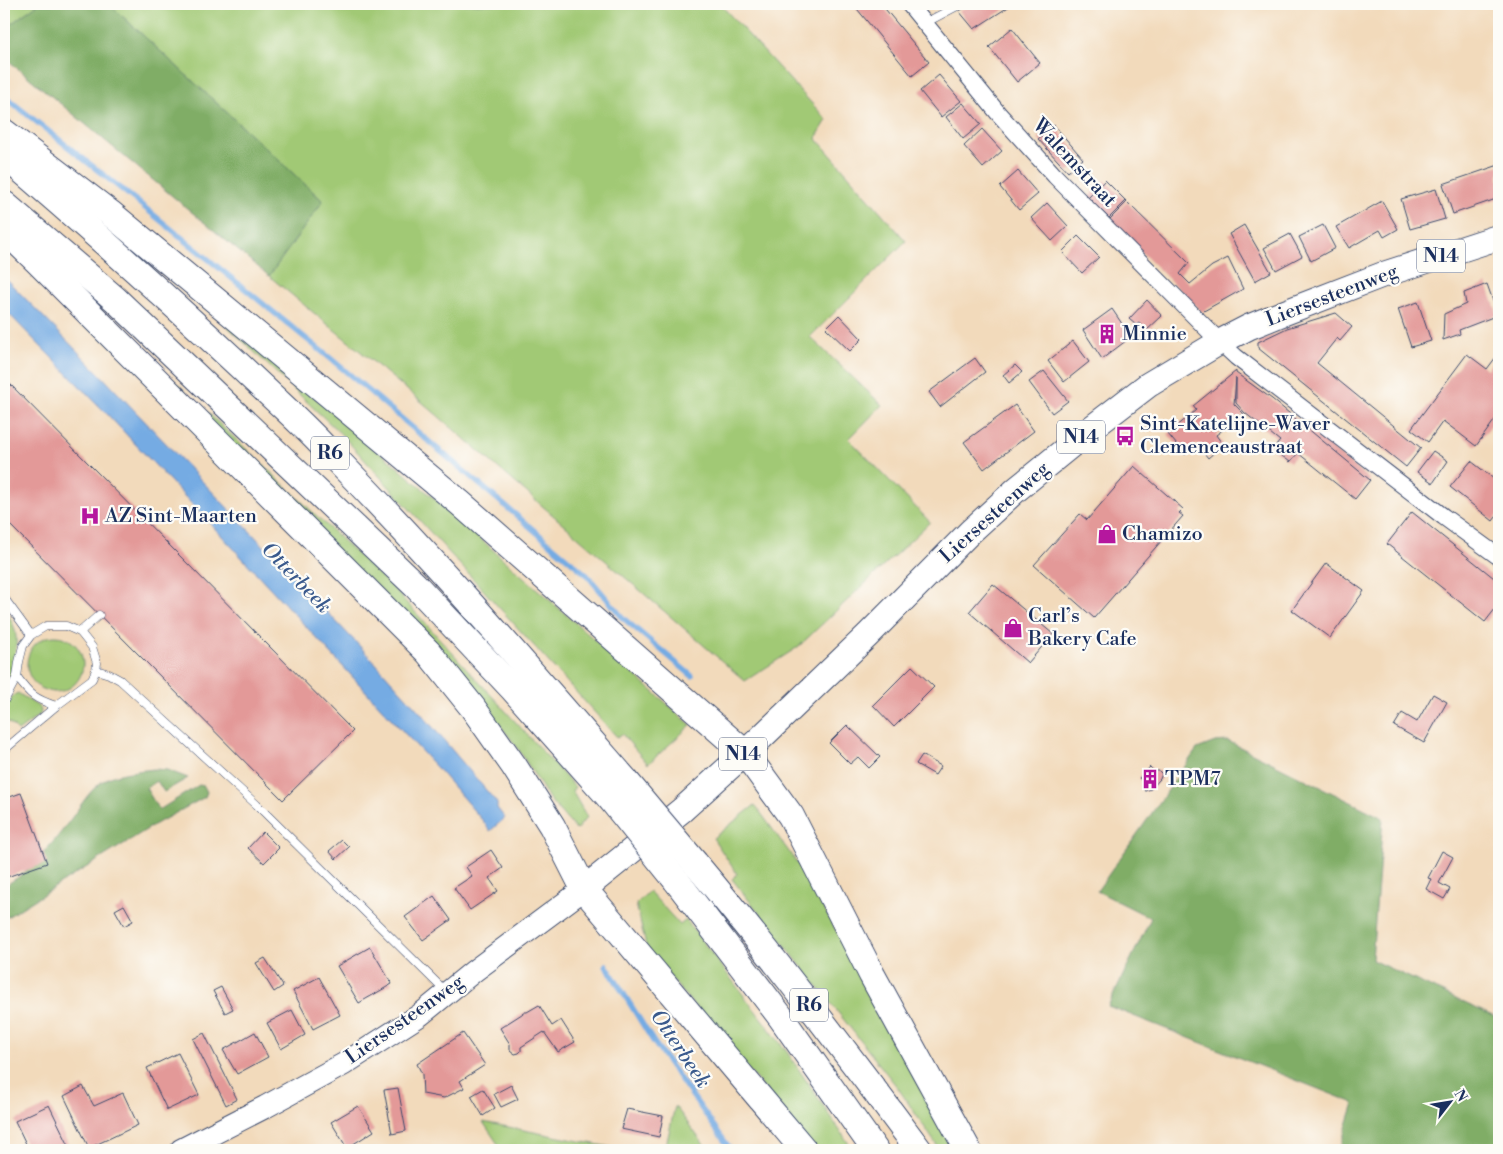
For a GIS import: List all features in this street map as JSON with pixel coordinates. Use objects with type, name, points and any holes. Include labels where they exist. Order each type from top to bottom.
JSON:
[{"type":"highway","points":[[4,132],[110,213],[460,504],[745,753],[791,816],[872,975],[968,1150]]},
{"type":"highway","name":"R6","points":[[4,155],[88,227],[206,334],[324,447],[424,552],[534,675],[618,790],[676,880],[780,1016],[875,1150]]},
{"type":"highway","name":"R6","points":[[4,204],[115,299],[415,585],[514,689],[695,863],[766,949],[919,1150]]},
{"type":"highway","points":[[4,229],[428,652],[473,708],[519,773],[552,826],[584,889],[804,1150]]},
{"type":"main road","name":"Liersesteenweg","points":[[181,1150],[344,1064],[420,1015],[474,971],[614,866],[682,810],[745,753],[861,642],[970,532],[1017,489],[1148,385],[1220,342],[1281,314],[1382,275],[1499,237]]},
{"type":"street","name":"Walemstraat","points":[[909,4],[998,113],[1055,176],[1236,357],[1444,518],[1499,557]]},
{"type":"lane","points":[[925,24],[961,4]]},
{"type":"lane","points":[[4,598],[31,635]]},
{"type":"lane","points":[[80,632],[99,615]]},
{"type":"lane","points":[[4,701],[17,677],[23,646],[31,635],[46,626],[66,626],[80,632],[92,647],[97,663],[92,679],[56,706],[4,750]]},
{"type":"lane","points":[[96,670],[120,680],[237,787],[448,994]]},
{"type":"lane","points":[[17,677],[27,691],[38,700],[56,706]]},
{"type":"green space","points":[[4,4],[38,4],[4,29]]},
{"type":"green space","points":[[38,4],[109,4],[323,201],[269,276],[4,57],[4,29]]},
{"type":"green space","points":[[109,4],[720,4],[827,120],[816,138],[906,241],[810,337],[882,405],[849,439],[930,522],[798,647],[745,681],[423,403],[269,276],[323,201]]},
{"type":"green space","points":[[193,294],[442,505],[691,725],[648,764],[622,734],[617,737],[341,434]]},
{"type":"green space","points":[[110,320],[395,590],[575,787],[572,791],[587,817],[576,830],[550,800],[517,747],[467,682]]},
{"type":"green space","points":[[4,610],[14,628],[16,648],[12,669],[4,689]]},
{"type":"green space","points":[[50,636],[60,636],[75,644],[81,653],[83,664],[81,675],[75,684],[60,692],[50,692],[39,687],[32,680],[27,669],[27,659],[32,648],[39,641]]},
{"type":"green space","points":[[18,693],[41,710],[40,715],[18,731],[4,719],[9,700]]},
{"type":"green space","points":[[1228,741],[1383,818],[1372,960],[1499,1019],[1499,1150],[1339,1150],[1354,1103],[1108,1006],[1151,918],[1097,891],[1197,749],[1215,742]]},
{"type":"green space","points":[[154,769],[167,770],[188,778],[164,792],[157,781],[146,788],[159,810],[199,785],[204,786],[207,792],[205,797],[154,825],[4,919],[4,887],[23,874],[40,857],[95,787],[113,776]]},
{"type":"green space","points":[[755,805],[803,871],[958,1150],[940,1150],[898,1088],[732,879],[737,874],[713,838]]},
{"type":"green space","points":[[649,891],[680,925],[686,920],[787,1052],[853,1150],[816,1150],[647,950],[636,904]]},
{"type":"green space","points":[[675,1106],[708,1150],[665,1150]]},
{"type":"green space","points":[[483,1122],[625,1150],[502,1150]]},
{"type":"water","points":[[4,277],[93,367],[370,657],[419,711],[497,803],[497,808],[505,818],[490,831],[437,768],[220,534],[107,414],[4,309]]},
{"type":"building","points":[[853,4],[881,4],[929,62],[912,76]]},
{"type":"building","points":[[972,4],[1013,4],[974,29],[959,11]]},
{"type":"building","points":[[1012,28],[1040,63],[1017,82],[989,47]]},
{"type":"building","points":[[939,75],[961,101],[941,117],[920,91]]},
{"type":"building","points":[[963,103],[981,124],[963,139],[946,117]]},
{"type":"building","points":[[1054,125],[1083,159],[1068,172],[1038,139]]},
{"type":"building","points":[[982,129],[1002,151],[983,168],[964,146]]},
{"type":"building","points":[[1499,165],[1499,198],[1453,214],[1443,184]]},
{"type":"building","points":[[1018,171],[1038,194],[1019,210],[1000,187]]},
{"type":"building","points":[[1105,180],[1126,201],[1109,218],[1088,198]]},
{"type":"building","points":[[1436,189],[1445,219],[1410,229],[1401,199]]},
{"type":"building","points":[[1382,201],[1398,229],[1384,237],[1380,230],[1349,248],[1336,227]]},
{"type":"building","points":[[1127,202],[1189,263],[1180,274],[1190,284],[1212,266],[1228,258],[1243,289],[1202,312],[1109,220]]},
{"type":"building","points":[[1047,203],[1068,226],[1052,241],[1031,218]]},
{"type":"building","points":[[1244,225],[1271,272],[1255,281],[1229,234]]},
{"type":"building","points":[[1323,225],[1335,248],[1311,261],[1299,237]]},
{"type":"building","points":[[1290,234],[1302,256],[1276,270],[1264,248]]},
{"type":"building","points":[[1078,236],[1099,257],[1082,273],[1062,252]]},
{"type":"building","points":[[1487,284],[1498,315],[1459,330],[1460,334],[1443,340],[1444,314],[1466,304],[1464,293]]},
{"type":"building","points":[[1147,300],[1162,316],[1146,331],[1139,323],[1136,325],[1129,319]]},
{"type":"building","points":[[1418,302],[1431,341],[1411,347],[1398,309]]},
{"type":"building","name":"Minnie","points":[[1112,309],[1131,337],[1102,359],[1083,330]]},
{"type":"building","points":[[1336,313],[1352,327],[1340,341],[1337,338],[1317,363],[1421,448],[1406,467],[1258,348],[1258,342],[1287,328]]},
{"type":"building","points":[[839,315],[862,339],[850,351],[826,328]]},
{"type":"building","points":[[1073,341],[1089,362],[1064,382],[1048,361]]},
{"type":"building","points":[[1499,353],[1499,414],[1476,446],[1443,421],[1428,442],[1411,429],[1467,354],[1487,369]]},
{"type":"building","points":[[975,358],[985,372],[940,407],[929,392]]},
{"type":"building","points":[[1015,365],[1022,372],[1009,383],[1003,375]]},
{"type":"building","points":[[1044,371],[1068,401],[1052,413],[1029,382]]},
{"type":"building","points":[[1236,371],[1236,373],[1272,399],[1370,480],[1355,499],[1298,453],[1290,462],[1273,449],[1280,441],[1245,413],[1236,403],[1236,378],[1234,404],[1244,414],[1216,435],[1223,445],[1208,458],[1197,444],[1185,455],[1168,434],[1196,410],[1193,406]]},
{"type":"building","points":[[4,378],[353,731],[283,800],[4,519]]},
{"type":"building","points":[[1015,405],[1034,431],[984,469],[964,442]]},
{"type":"building","points":[[1433,451],[1448,461],[1433,483],[1417,472]]},
{"type":"building","points":[[1471,461],[1499,483],[1499,513],[1493,521],[1450,487]]},
{"type":"building","points":[[1134,466],[1183,509],[1179,513],[1183,516],[1094,618],[1034,565],[1080,514],[1087,520]]},
{"type":"building","points":[[1412,512],[1499,582],[1499,604],[1485,622],[1387,544]]},
{"type":"building","points":[[1326,563],[1364,591],[1330,638],[1292,610]]},
{"type":"building","points":[[993,584],[1053,634],[1028,663],[969,612]]},
{"type":"building","points":[[912,666],[934,687],[894,727],[873,705]]},
{"type":"building","points":[[1433,694],[1447,702],[1424,743],[1394,726],[1402,713],[1417,722]]},
{"type":"building","points":[[847,725],[880,757],[869,768],[858,757],[850,764],[829,743]]},
{"type":"building","points":[[922,755],[941,766],[935,775],[916,764]]},
{"type":"building","name":"TPM7","points":[[1150,767],[1162,774],[1151,789],[1145,791],[1143,782],[1139,778]]},
{"type":"building","points":[[21,793],[47,863],[4,878],[4,799]]},
{"type":"building","points":[[263,832],[279,848],[264,863],[248,848]]},
{"type":"building","points":[[342,840],[349,847],[336,859],[329,851]]},
{"type":"building","points":[[491,850],[503,868],[489,878],[498,891],[470,910],[454,888],[472,876],[466,867]]},
{"type":"building","points":[[1442,851],[1453,857],[1439,883],[1450,889],[1444,899],[1426,889],[1431,879],[1428,878]]},
{"type":"building","points":[[434,896],[451,920],[423,940],[405,917]]},
{"type":"building","points":[[124,905],[133,921],[124,926],[115,910]]},
{"type":"building","points":[[370,947],[392,984],[359,1003],[337,966]]},
{"type":"building","points":[[265,958],[283,986],[274,992],[256,963]]},
{"type":"building","points":[[319,977],[340,1015],[313,1029],[293,991]]},
{"type":"building","points":[[221,987],[233,1009],[225,1013],[213,991]]},
{"type":"building","points":[[539,1005],[552,1026],[561,1020],[575,1042],[558,1052],[544,1032],[521,1047],[521,1051],[515,1054],[510,1050],[510,1044],[500,1028]]},
{"type":"building","points":[[292,1010],[305,1035],[281,1049],[267,1023]]},
{"type":"building","points":[[255,1032],[268,1057],[237,1074],[223,1050]]},
{"type":"building","points":[[204,1033],[237,1099],[226,1105],[193,1039]]},
{"type":"building","points":[[463,1033],[485,1065],[460,1081],[464,1088],[444,1098],[423,1094],[422,1074],[417,1064]]},
{"type":"building","points":[[178,1053],[199,1095],[167,1110],[147,1068]]},
{"type":"building","points":[[511,1085],[518,1099],[501,1107],[494,1094]]},
{"type":"building","points":[[83,1086],[94,1106],[123,1093],[138,1125],[89,1148],[64,1096]]},
{"type":"building","points":[[398,1088],[406,1131],[392,1134],[384,1090]]},
{"type":"building","points":[[483,1089],[495,1108],[483,1116],[471,1096]]},
{"type":"building","points":[[49,1105],[71,1150],[29,1150],[15,1121]]},
{"type":"building","points":[[358,1106],[374,1131],[347,1148],[331,1122]]},
{"type":"building","points":[[627,1109],[663,1116],[659,1137],[621,1129]]},
{"type":"waterway","points":[[4,96],[330,358],[587,575],[623,618],[692,676]]},
{"type":"waterway","name":"Otterbeek","points":[[606,965],[653,1041],[731,1150]]},
{"type":"place","name":"Minnie","points":[[1107,334]]},
{"type":"place","name":"Sint-Katelijne-Waver Clemenceaustraat","points":[[1125,436]]},
{"type":"place","name":"AZ Sint-Maarten","points":[[90,516]]},
{"type":"place","name":"Chamizo","points":[[1107,534]]},
{"type":"place","name":"Carl’s Bakery Cafe","points":[[1013,628]]},
{"type":"place","name":"TPM7","points":[[1150,779]]}]
